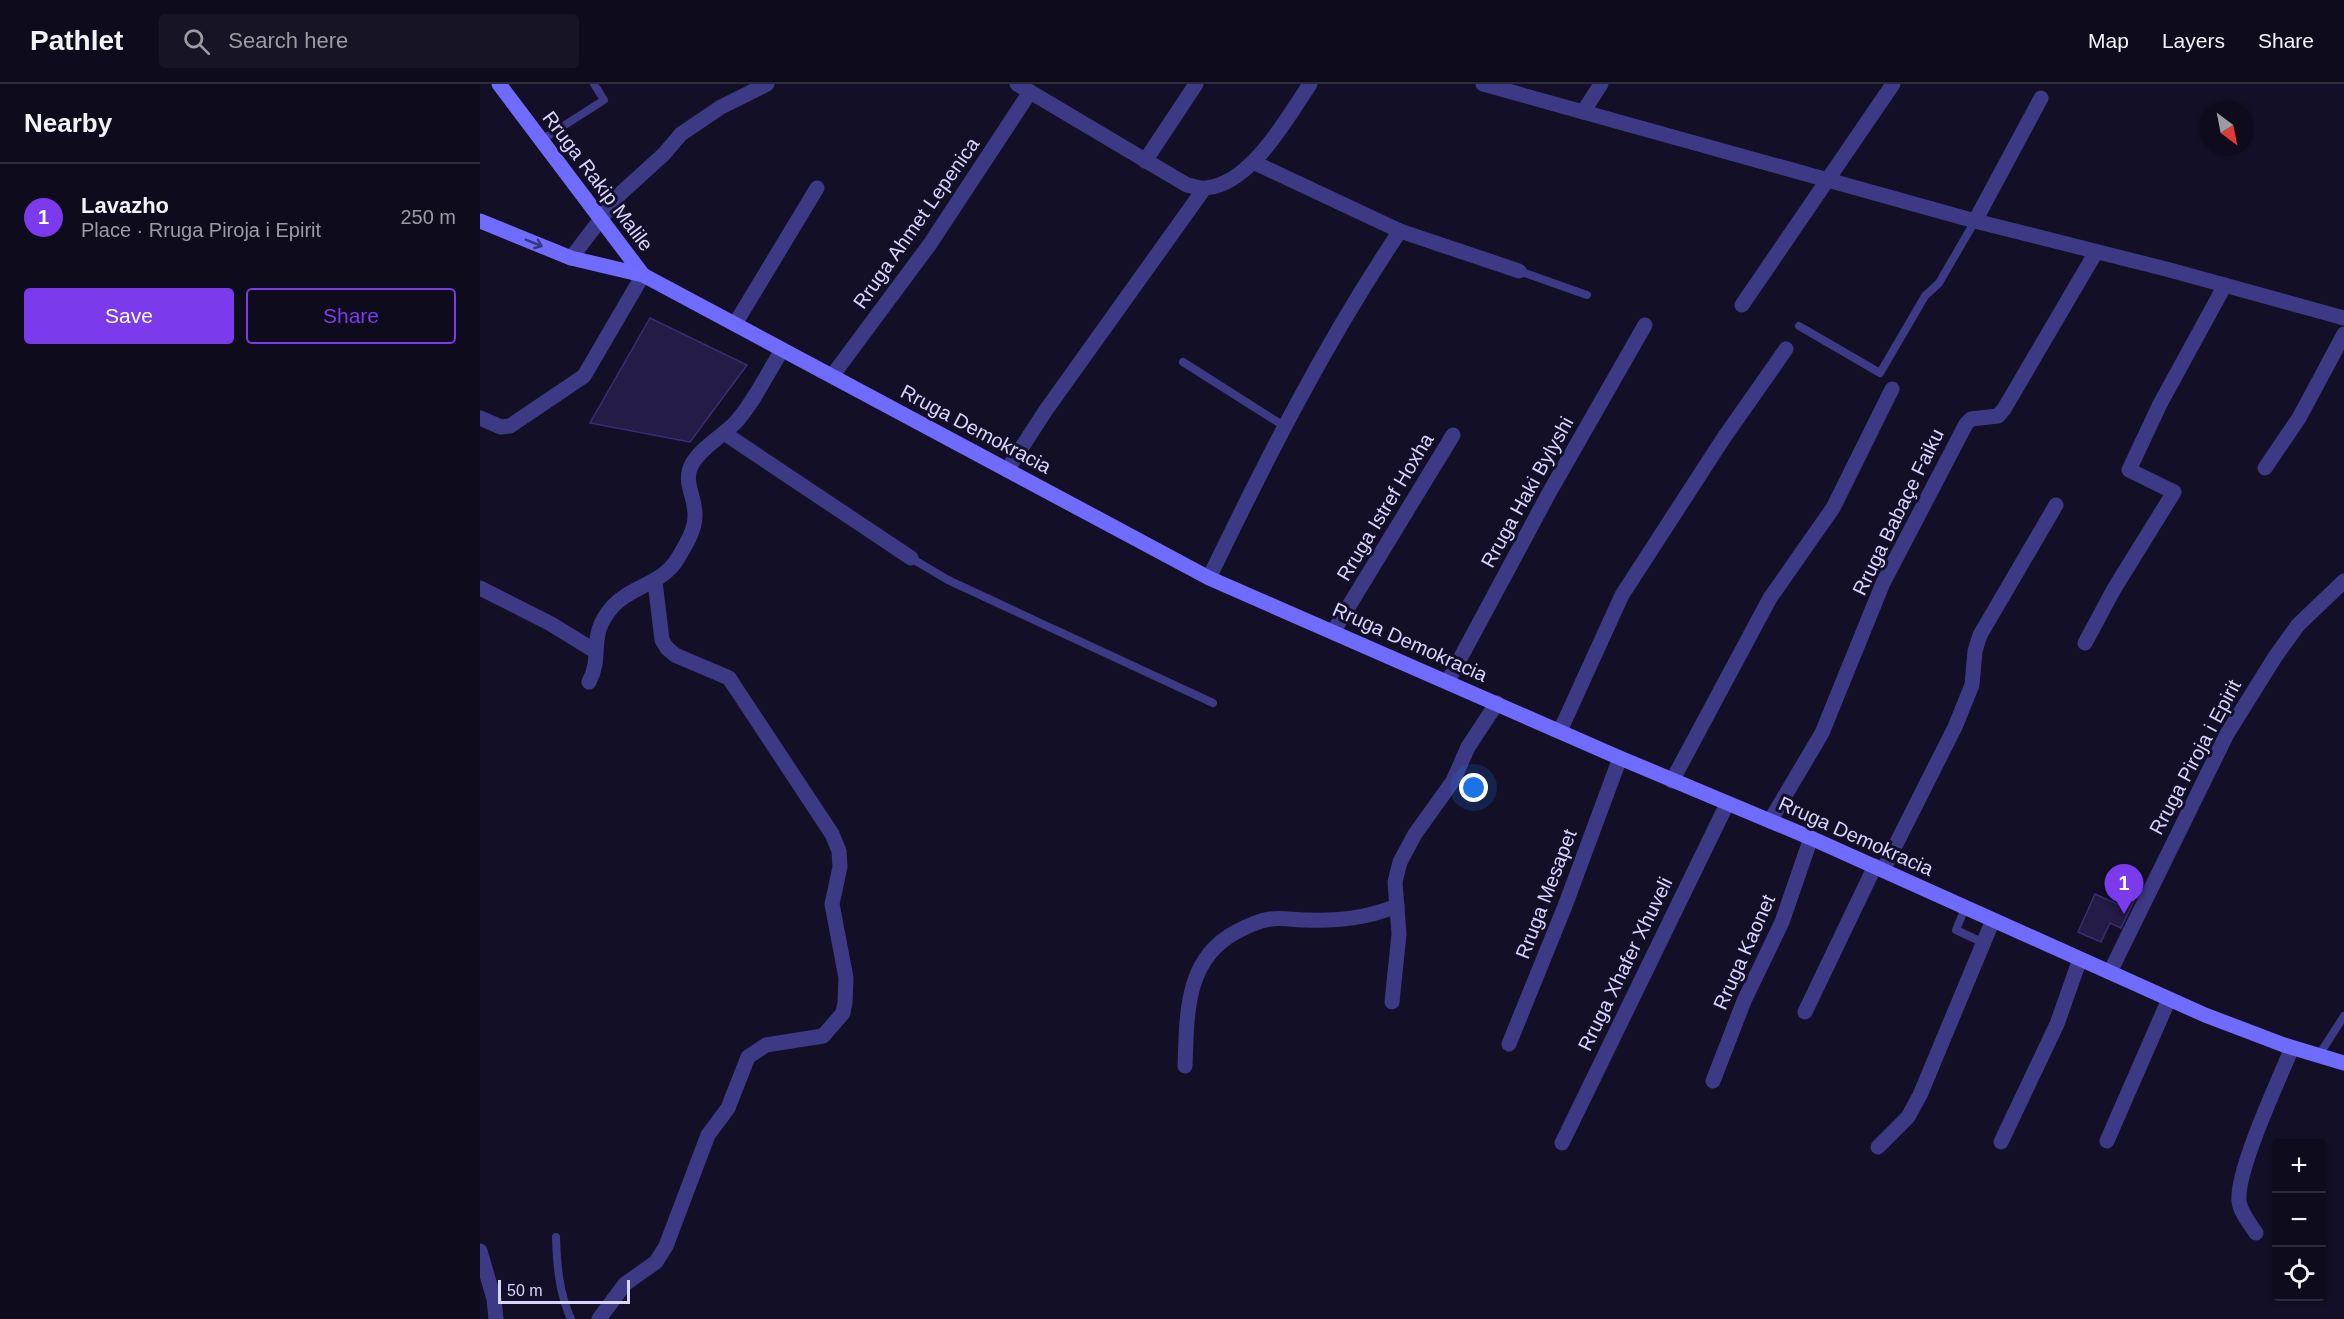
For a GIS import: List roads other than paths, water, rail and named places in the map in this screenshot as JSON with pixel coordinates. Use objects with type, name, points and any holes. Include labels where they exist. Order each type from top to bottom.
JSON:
[{"type":"main road","name":"Rruga Rakip Malile","points":[[499,84],[643,275]]},
{"type":"main road","name":"Rruga Demokracia","points":[[480,221],[571,258],[643,275],[1209,578],[1672,781],[1811,838],[2169,999],[2292,1047],[2344,1063]]},
{"type":"street","points":[[571,258],[620,194],[664,154],[681,134],[721,107],[767,84]]},
{"type":"street","points":[[1145,161],[1196,84]]},
{"type":"street","points":[[1007,470],[1046,410],[1204,189],[1238,174],[1253,162],[1310,84]]},
{"type":"street","points":[[1482,84],[1975,221],[2344,318]]},
{"type":"street","points":[[1582,112],[1601,84]]},
{"type":"street","points":[[1742,305],[1893,84]]},
{"type":"street","points":[[1021,86],[1187,185],[1204,189]]},
{"type":"street","name":"Rruga Ahmet Lepenica","points":[[832,376],[930,244],[1021,86]]},
{"type":"street","points":[[1975,221],[2041,98]]},
{"type":"street","points":[[1253,162],[1400,231],[1519,271]]},
{"type":"street","points":[[735,324],[817,188]]},
{"type":"street","points":[[1209,578],[1284,426],[1335,331],[1400,231]]},
{"type":"street","name":"Rruga Babaçe Faiku","points":[[1770,821],[1822,733],[1883,583],[1966,424],[1971,419],[1998,416],[2004,409],[2096,252]]},
{"type":"street","points":[[480,418],[501,427],[510,426],[584,376],[643,275]]},
{"type":"street","points":[[2085,643],[2114,589],[2174,492],[2128,470],[2160,404],[2225,285]]},
{"type":"street","name":"Rruga Haki Bylyshi","points":[[1448,681],[1549,493],[1645,325]]},
{"type":"street","points":[[2265,468],[2299,418],[2344,334]]},
{"type":"street","points":[[1560,731],[1622,596],[1723,439],[1786,349]]},
{"type":"street","points":[[590,682],[596,663],[595,636],[614,605],[627,595],[655,582],[672,567],[689,538],[695,518],[687,475],[693,462],[724,433],[749,404],[782,350]]},
{"type":"street","points":[[1672,781],[1770,598],[1833,508],[1892,389]]},
{"type":"street","points":[[724,433],[911,558]]},
{"type":"street","name":"Rruga Istref Hoxha","points":[[1334,632],[1454,435]]},
{"type":"street","points":[[1805,1012],[1879,868],[1955,728],[1972,685],[1975,651],[1980,635],[2056,505]]},
{"type":"street","name":"Rruga Piroja i Epirit","points":[[2110,972],[2227,734],[2275,657],[2298,625],[2344,581]]},
{"type":"street","points":[[599,1319],[625,1284],[656,1262],[666,1246],[708,1135],[728,1108],[748,1057],[766,1045],[823,1036],[843,1013],[845,1002],[846,978],[832,904],[840,867],[839,851],[832,834],[729,678],[675,655],[667,648],[662,640],[655,582]]},
{"type":"street","points":[[480,588],[559,628],[595,651]]},
{"type":"street","points":[[1392,1002],[1400,934],[1395,882],[1400,862],[1415,834],[1453,782],[1468,747],[1497,703]]},
{"type":"street","name":"Rruga Mesapet","points":[[1509,1044],[1565,906],[1620,758]]},
{"type":"street","name":"Rruga Xhafer Xhuveli","points":[[1562,1143],[1727,804]]},
{"type":"street","name":"Rruga Kaonet","points":[[1713,1081],[1752,981],[1782,922],[1811,838]]},
{"type":"street","points":[[1185,1066],[1188,1005],[1193,981],[1205,958],[1221,940],[1249,925],[1272,918],[1340,921],[1365,918],[1397,906]]},
{"type":"street","points":[[1878,1147],[1908,1117],[1920,1095],[1993,920]]},
{"type":"street","points":[[2001,1142],[2057,1024],[2080,959]]},
{"type":"street","points":[[2107,1141],[2169,999]]},
{"type":"street","points":[[2256,1233],[2239,1203],[2239,1191],[2250,1153],[2292,1047]]},
{"type":"street","points":[[480,1251],[494,1299],[496,1319]]},
{"type":"lane","points":[[540,141],[604,100],[594,84]]},
{"type":"lane","points":[[1799,326],[1880,373],[1925,296],[1939,283],[1975,221]]},
{"type":"lane","points":[[1519,271],[1587,295]]},
{"type":"lane","points":[[1183,362],[1284,426]]},
{"type":"lane","points":[[911,558],[948,580],[1213,704]]},
{"type":"lane","points":[[1965,908],[1956,930],[1984,943]]},
{"type":"lane","points":[[2319,1055],[2344,1016]]},
{"type":"lane","points":[[556,1238],[557,1272],[561,1297],[571,1319]]},
{"type":"place","name":"Lavazho","points":[[2124,914]]}]
